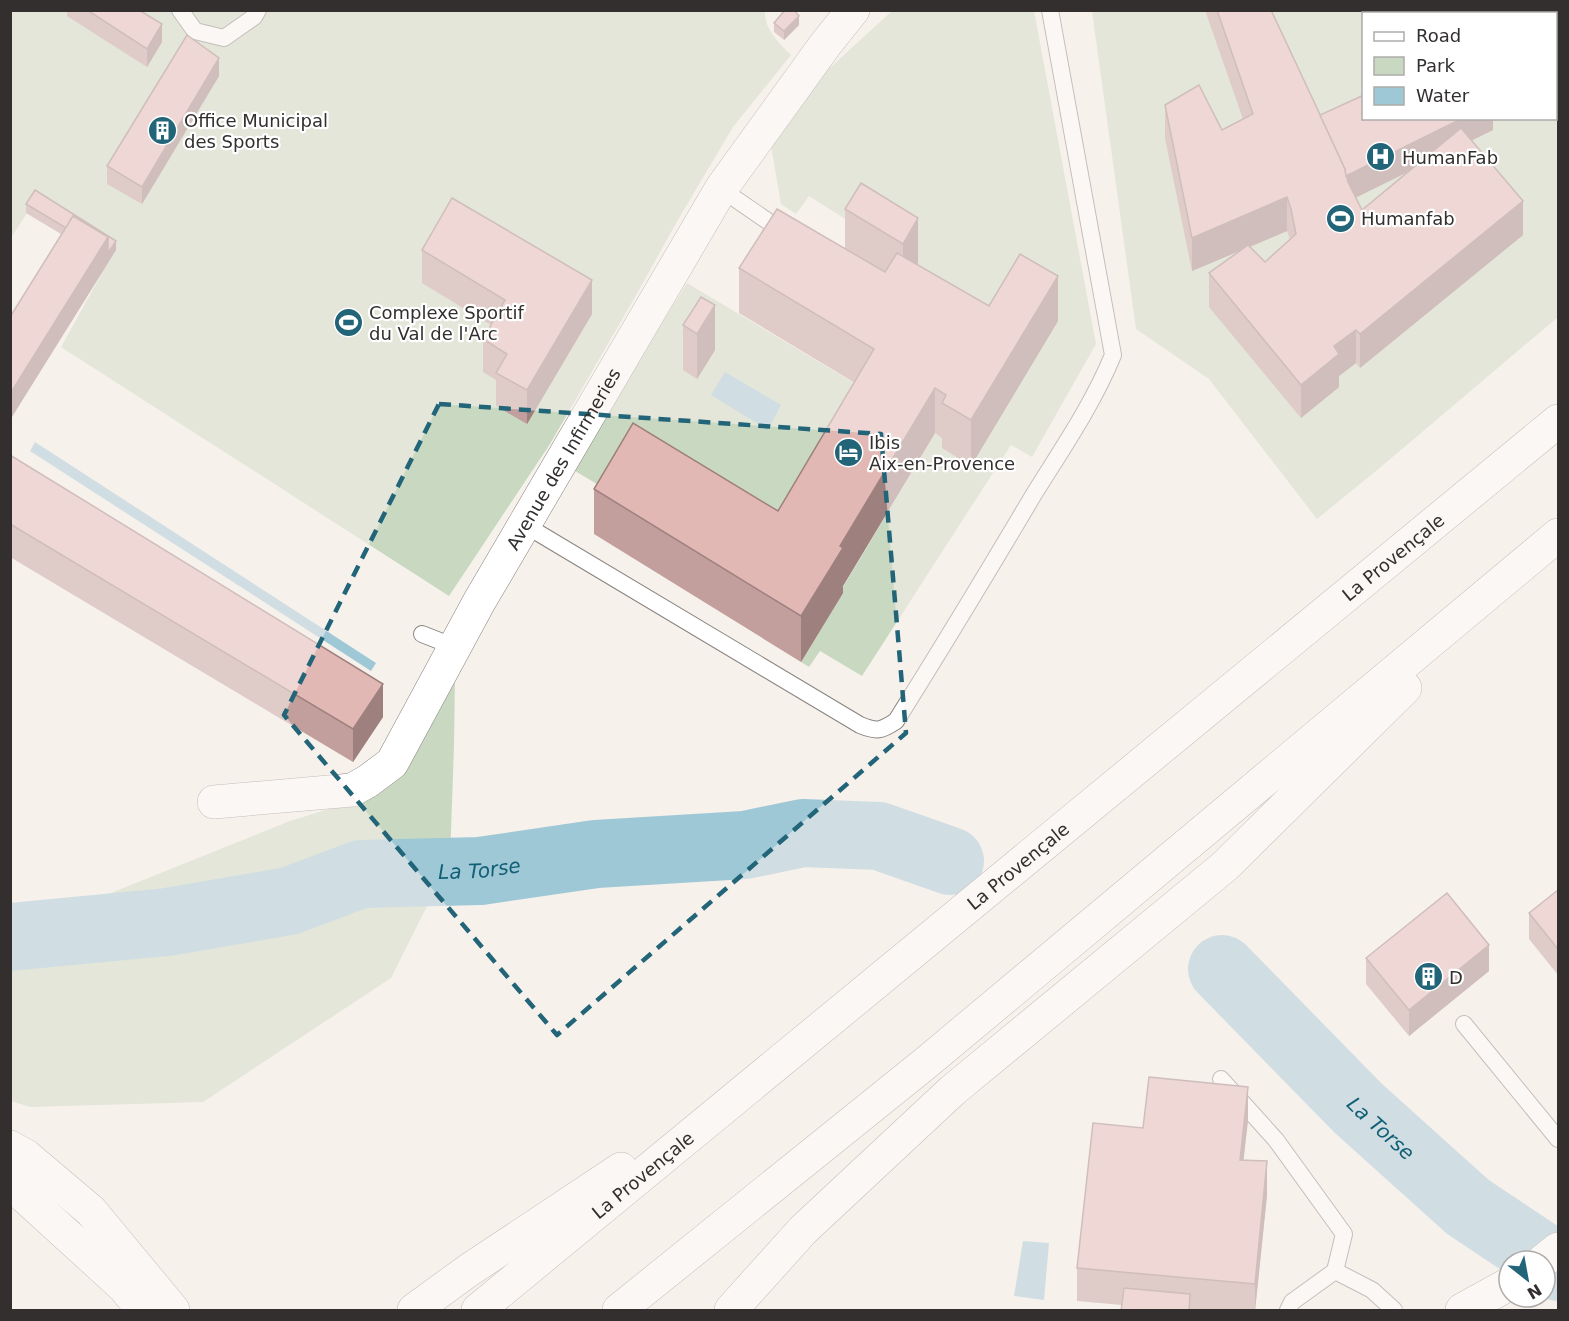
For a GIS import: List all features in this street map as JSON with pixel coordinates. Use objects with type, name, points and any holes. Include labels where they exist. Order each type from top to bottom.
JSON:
[{"type":"main road","name":"Avenue des Infirmeries","points":[[214,802],[352,790],[392,763],[479,602],[722,189],[843,17]]},
{"type":"main road","name":"La Provençale","points":[[478,1311],[1558,421]]},
{"type":"main road","points":[[620,1311],[927,1062],[1558,536]]},
{"type":"main road","points":[[730,1311],[803,1230],[953,1090],[1225,866],[1558,536]]},
{"type":"main road","points":[[414,1311],[469,1270],[777,1065]]},
{"type":"main road","points":[[10,1146],[26,1156],[91,1212],[173,1311]]},
{"type":"main road","points":[[10,1183],[124,1287],[143,1311]]},
{"type":"main road","points":[[1462,1311],[1497,1291]]},
{"type":"lane","points":[[180,10],[195,31],[224,38],[254,17],[258,10]]},
{"type":"lane","points":[[525,525],[860,725],[874,731],[886,728],[896,721],[1080,418],[1105,375],[1113,355],[1050,10]]},
{"type":"lane","points":[[722,189],[789,236]]},
{"type":"lane","points":[[422,634],[455,647]]},
{"type":"lane","points":[[1464,1024],[1558,1139]]},
{"type":"lane","points":[[1221,1079],[1276,1140],[1344,1234],[1335,1271],[1292,1302],[1288,1311]]},
{"type":"lane","points":[[1335,1271],[1372,1290],[1394,1311]]},
{"type":"highlighted area","points":[[439,404],[881,434],[906,733],[557,1035],[284,715]]},
{"type":"green space","name":"Complexe Sportif du Val de l'Arc","points":[[11,11],[765,11],[770,30],[791,55],[733,127],[550,444],[449,596],[61,347],[108,262],[27,213],[11,238]]},
{"type":"green space","points":[[892,11],[1034,11],[1096,344],[1032,457],[1011,445],[862,676],[820,651],[809,667],[801,662],[935,433],[946,440],[989,351],[861,229],[809,196],[796,214],[781,204],[771,146],[821,76]]},
{"type":"green space","name":"Humanfab","points":[[1092,11],[1473,11],[1474,12],[1362,12],[1362,120],[1557,120],[1557,113],[1558,317],[1317,519],[1209,379],[1136,329]]},
{"type":"green space","points":[[687,283],[874,395],[778,557],[617,496],[575,471],[614,400]]},
{"type":"green space","points":[[455,675],[450,860],[391,978],[203,1102],[30,1107],[11,1101],[10,904],[91,901],[290,821],[352,802]]},
{"type":"water","points":[[725,372],[781,405],[768,430],[711,395]]},
{"type":"water","points":[[35,442],[376,663],[371,671],[30,451]]},
{"type":"water","points":[[1023,1241],[1049,1243],[1044,1300],[1014,1296]]},
{"type":"building","points":[[87,10],[139,10],[162,24],[147,49]]},
{"type":"building","points":[[785,10],[794,10],[799,16],[784,31],[774,23]]},
{"type":"building","points":[[1217,10],[1271,10],[1362,210],[1461,128],[1523,201],[1360,334],[1356,330],[1334,346],[1339,354],[1301,385],[1209,273],[1248,245],[1265,262],[1296,234],[1287,197],[1192,238],[1165,105],[1199,85],[1222,130],[1253,114]]},
{"type":"building","name":"Office Municipal des Sports","points":[[187,35],[219,58],[142,187],[107,166]]},
{"type":"building","points":[[1362,96],[1362,120],[1459,120],[1346,176],[1345,169],[1320,115]]},
{"type":"building","points":[[861,183],[918,218],[903,244],[845,209]]},
{"type":"building","points":[[35,190],[116,241],[108,253],[108,237],[73,216],[66,228],[26,204]]},
{"type":"building","points":[[452,198],[592,280],[527,390],[496,373],[507,354],[483,339],[505,300],[422,250]]},
{"type":"building","points":[[777,209],[885,272],[897,253],[989,306],[1020,254],[1058,276],[971,420],[942,403],[946,395],[935,388],[840,546],[843,548],[801,616],[594,489],[633,423],[778,511],[874,349],[739,268]]},
{"type":"building","points":[[73,216],[108,237],[10,394],[10,317]]},
{"type":"building","points":[[701,297],[715,305],[697,334],[683,325]]},
{"type":"building","points":[[10,455],[383,684],[353,729],[10,524]]},
{"type":"building","points":[[1558,890],[1558,949],[1529,913]]},
{"type":"building","points":[[1447,893],[1489,945],[1409,1010],[1366,958]]},
{"type":"building","points":[[1149,1077],[1248,1087],[1240,1160],[1267,1161],[1255,1284],[1077,1268],[1093,1123],[1143,1128]]},
{"type":"building","points":[[1124,1288],[1190,1294],[1189,1311],[1121,1311]]},
{"type":"waterway","name":"La Torse","points":[[10,937],[167,922],[289,901],[361,874],[480,871],[596,854],[745,845],[803,833],[879,836],[950,861]]},
{"type":"waterway","name":"La Torse","points":[[1222,969],[1358,1108],[1468,1207],[1558,1267]]},
{"type":"place","name":"Office Municipal des Sports","points":[[163,130]]},
{"type":"place","name":"HumanFab","points":[[1381,157]]},
{"type":"place","name":"Humanfab","points":[[1340,218]]},
{"type":"place","name":"Complexe Sportif du Val de l'Arc","points":[[348,322]]},
{"type":"place","name":"Ibis Aix-en-Provence","points":[[848,452]]},
{"type":"place","name":"D","points":[[1428,977]]}]
